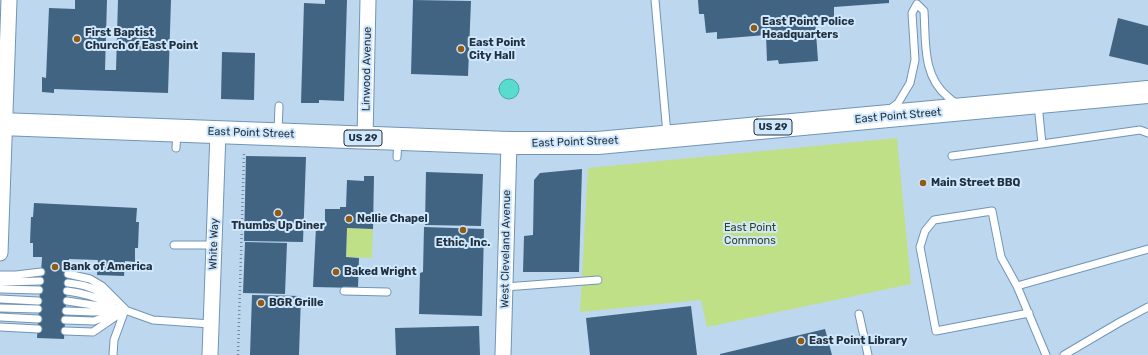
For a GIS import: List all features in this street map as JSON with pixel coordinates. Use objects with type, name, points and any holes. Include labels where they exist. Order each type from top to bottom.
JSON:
[{"type":"main road","name":"East Point Street","points":[[3,124],[177,140],[218,132],[365,138],[397,148],[509,143],[598,143],[1148,92]]},
{"type":"street","points":[[0,253],[3,124],[10,0]]},
{"type":"street","name":"Linwood Avenue","points":[[365,138],[368,0]]},
{"type":"street","name":"White Way","points":[[210,355],[218,132]]},
{"type":"street","name":"West Cleveland Avenue","points":[[503,355],[509,143]]},
{"type":"lane","points":[[655,0],[668,137]]},
{"type":"lane","points":[[879,117],[898,103],[910,83],[916,60],[912,13],[917,4],[924,11],[927,60],[932,77],[942,92],[955,103],[972,109]]},
{"type":"lane","points":[[1038,103],[1042,144]]},
{"type":"lane","points":[[278,134],[279,106]]},
{"type":"lane","points":[[952,156],[1140,130],[1148,133]]},
{"type":"lane","points":[[1029,313],[936,331],[920,247],[925,231],[934,220],[992,211],[1001,257],[1017,286],[1029,313],[1046,355]]},
{"type":"lane","points":[[174,245],[214,245]]},
{"type":"lane","points":[[1017,286],[1148,249]]},
{"type":"lane","points":[[0,275],[41,272]]},
{"type":"lane","points":[[68,274],[90,279],[102,286],[125,310]]},
{"type":"lane","points":[[505,287],[598,280]]},
{"type":"lane","points":[[0,282],[40,281]]},
{"type":"lane","points":[[68,282],[88,286],[98,290],[125,310]]},
{"type":"lane","points":[[0,289],[39,290]]},
{"type":"lane","points":[[67,292],[94,296],[125,310],[153,320],[212,324]]},
{"type":"lane","points":[[344,292],[387,292]]},
{"type":"lane","points":[[0,298],[38,301]]},
{"type":"lane","points":[[67,301],[125,310]]},
{"type":"lane","points":[[1064,355],[1148,307]]},
{"type":"lane","points":[[0,308],[38,310]]},
{"type":"lane","points":[[66,311],[94,312],[125,310]]},
{"type":"lane","points":[[65,320],[94,321],[125,310]]},
{"type":"lane","points":[[65,331],[94,332],[125,310]]},
{"type":"lane","points":[[113,355],[114,340],[125,310]]},
{"type":"lane","points":[[859,314],[868,355]]},
{"type":"lane","points":[[0,317],[38,319]]},
{"type":"lane","points":[[0,327],[38,329]]},
{"type":"path","points":[[238,355],[244,154]]},
{"type":"shaded area","points":[[0,0],[1148,0],[1148,355],[0,355]]},
{"type":"shaded area","points":[[505,79],[513,79],[519,85],[519,93],[513,99],[505,99],[499,93],[499,85]]},
{"type":"green space","name":"East Point Commons","points":[[897,138],[911,284],[707,327],[701,300],[580,312],[588,168]]},
{"type":"green space","points":[[347,228],[373,229],[372,258],[346,257]]},
{"type":"building","name":"First Baptist Church of East Point","points":[[75,0],[107,0],[105,70],[116,70],[118,0],[171,0],[168,93],[54,89],[54,93],[42,92],[42,77],[46,78],[49,8],[75,9]]},
{"type":"building","points":[[325,0],[347,0],[344,101],[319,100],[319,103],[301,103],[304,3],[325,4]]},
{"type":"building","points":[[413,0],[471,1],[468,76],[411,74]]},
{"type":"building","points":[[698,0],[889,0],[889,3],[834,7],[834,17],[815,18],[818,61],[779,64],[778,60],[767,61],[766,35],[717,39],[717,32],[706,33],[704,14],[699,14]]},
{"type":"building","points":[[1118,18],[1148,26],[1148,65],[1109,56]]},
{"type":"building","points":[[222,52],[255,53],[254,100],[221,99]]},
{"type":"building","points":[[246,156],[306,157],[303,242],[244,241]]},
{"type":"building","points":[[582,169],[579,272],[523,272],[524,236],[533,235],[534,180],[540,173]]},
{"type":"building","points":[[426,172],[483,174],[481,226],[425,225]]},
{"type":"building","name":"Nellie Chapel","points":[[364,176],[374,176],[373,229],[347,228],[346,257],[359,258],[358,288],[313,287],[316,227],[325,227],[325,209],[340,209],[340,207],[346,207],[347,180],[364,181]]},
{"type":"building","name":"Bank of America","points":[[34,203],[137,208],[136,222],[139,222],[138,248],[135,248],[135,262],[125,261],[124,276],[97,275],[98,260],[69,259],[64,339],[37,338],[42,257],[33,257],[33,243],[30,243],[31,217],[33,217]]},
{"type":"building","points":[[424,227],[484,229],[482,316],[419,314],[420,273],[423,272]]},
{"type":"building","points":[[245,242],[287,243],[285,294],[243,293]]},
{"type":"building","points":[[252,295],[301,296],[299,355],[250,355]]},
{"type":"building","points":[[691,306],[697,355],[590,355],[586,318]]},
{"type":"building","points":[[479,326],[480,355],[396,355],[395,328]]},
{"type":"building","name":"East Point Library","points":[[825,329],[832,355],[720,355],[720,354]]},
{"type":"place","name":"East Point Police Headquarters","points":[[754,28]]},
{"type":"place","name":"First Baptist Church of East Point","points":[[77,39]]},
{"type":"place","name":"East Point City Hall","points":[[461,49]]},
{"type":"place","name":"Main Street BBQ","points":[[923,183]]},
{"type":"place","name":"Thumbs Up Diner","points":[[278,213]]},
{"type":"place","name":"Nellie Chapel","points":[[349,219]]},
{"type":"place","name":"Ethic, Inc.","points":[[463,230]]},
{"type":"place","name":"Bank of America","points":[[55,267]]},
{"type":"place","name":"Baked Wright","points":[[336,272]]},
{"type":"place","name":"BGR Grille","points":[[261,303]]},
{"type":"place","name":"East Point Library","points":[[801,341]]}]
